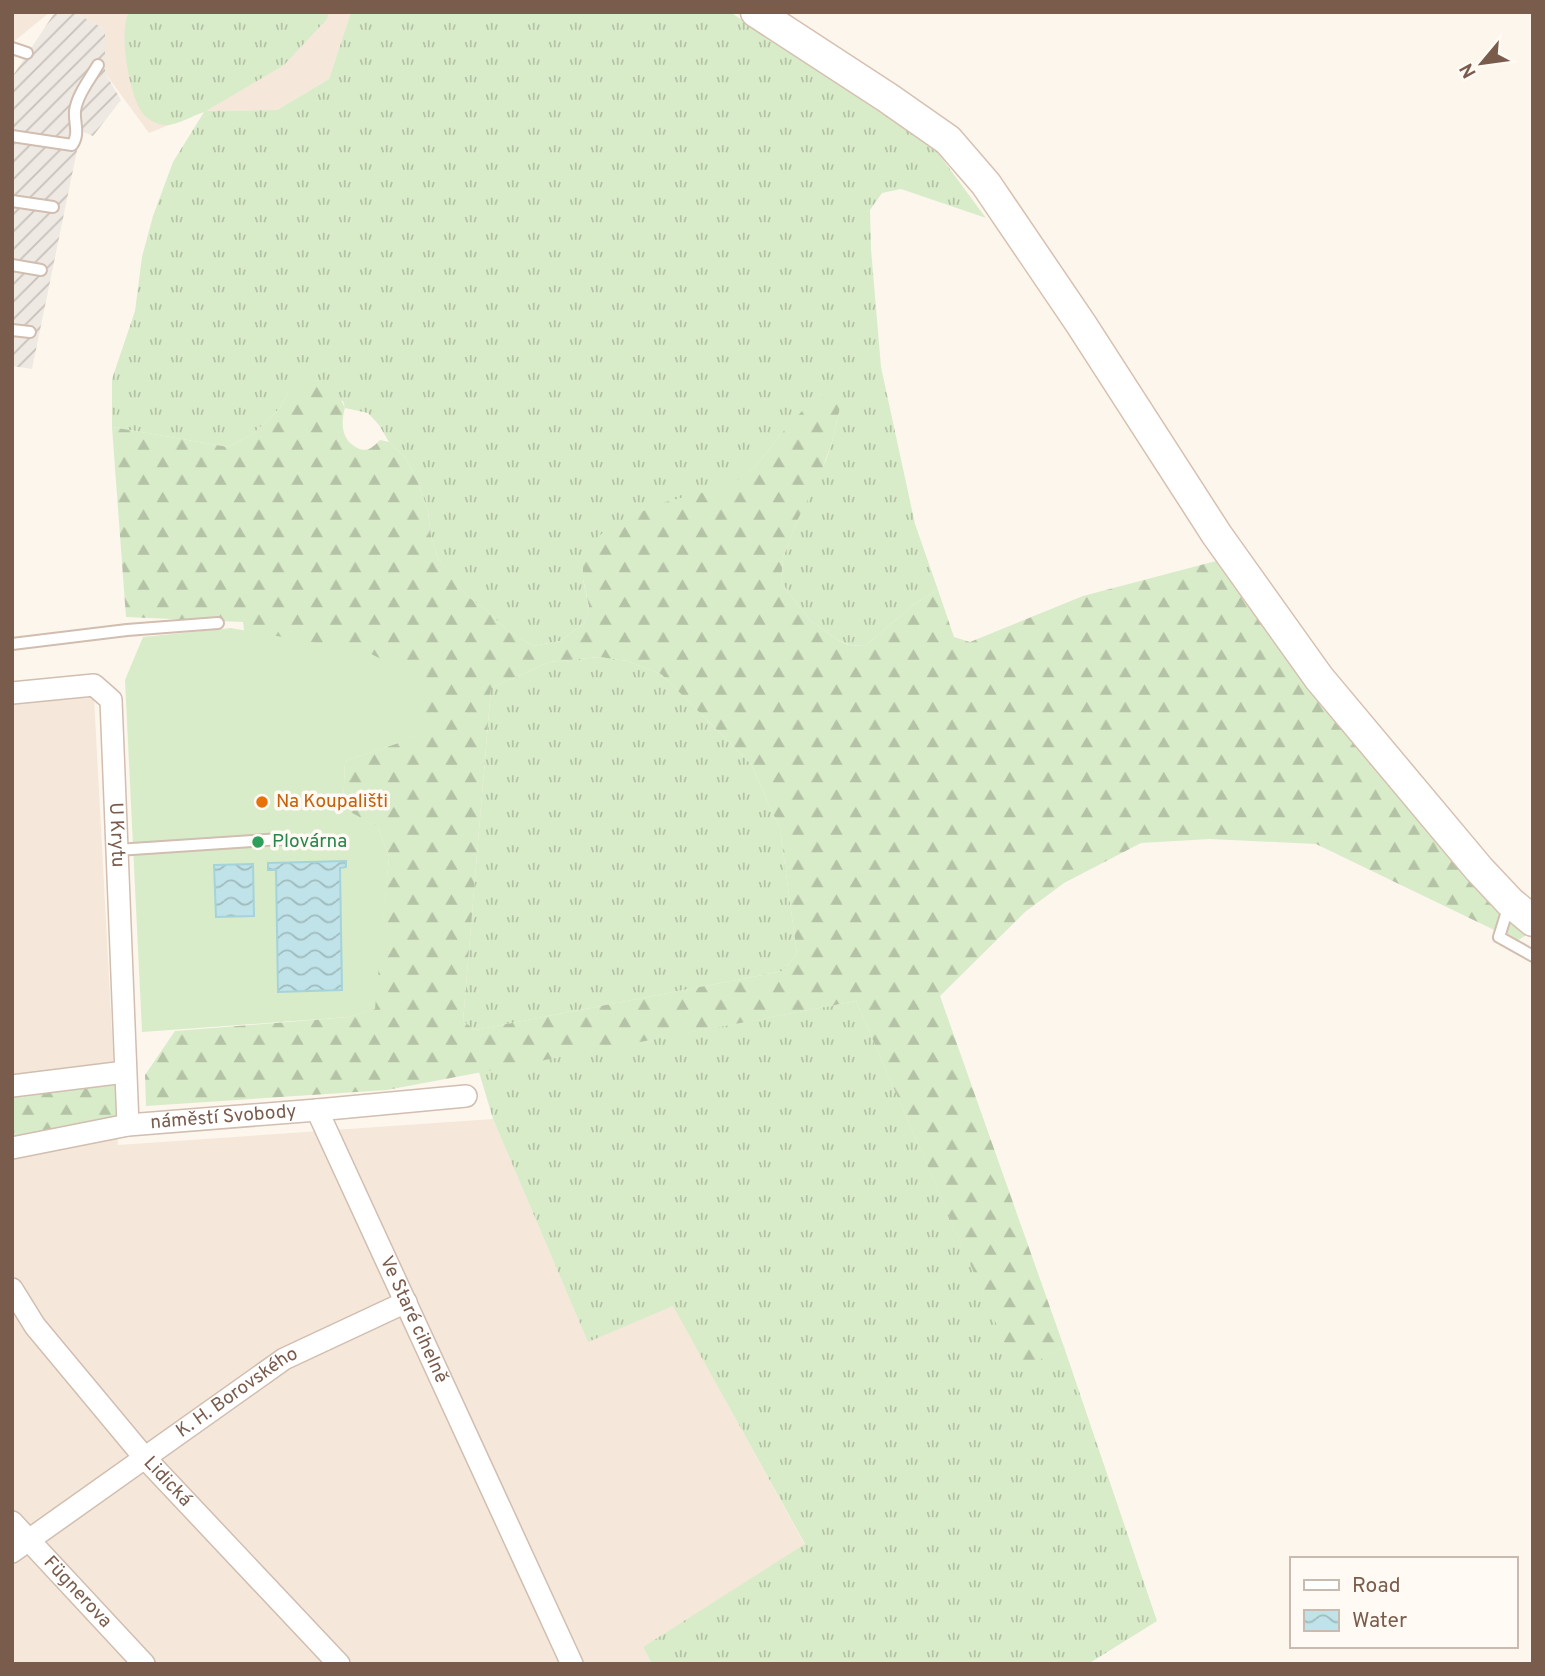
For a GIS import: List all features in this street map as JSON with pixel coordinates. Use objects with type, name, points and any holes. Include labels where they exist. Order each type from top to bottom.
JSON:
[{"type":"street","points":[[756,12],[948,140],[986,184],[1081,324],[1217,535],[1318,678],[1479,869],[1522,911]]},
{"type":"street","name":"U Krytu","points":[[12,694],[94,685],[111,700],[125,1072]]},
{"type":"street","points":[[12,1086],[125,1072]]},
{"type":"street","name":"náměstí Svobody","points":[[125,1072],[128,1125]]},
{"type":"street","points":[[317,1110],[466,1096]]},
{"type":"street","name":"náměstí Svobody","points":[[12,1148],[128,1125],[317,1110]]},
{"type":"street","name":"Ve Staré cihelně","points":[[317,1110],[572,1664]]},
{"type":"street","name":"Lidická","points":[[12,1289],[35,1326],[144,1457],[339,1664]]},
{"type":"street","name":"K. H. Borovského","points":[[12,1552],[284,1359],[406,1302]]},
{"type":"street","name":"Fügnerova","points":[[12,1522],[144,1664]]},
{"type":"lane","points":[[12,48],[27,53]]},
{"type":"lane","points":[[12,136],[72,145],[76,140],[75,111],[98,65]]},
{"type":"lane","points":[[12,201],[53,207]]},
{"type":"lane","points":[[12,265],[41,270]]},
{"type":"lane","points":[[12,330],[30,332]]},
{"type":"lane","points":[[12,644],[218,623]]},
{"type":"lane","points":[[117,850],[281,839]]},
{"type":"lane","points":[[1522,911],[1499,937],[1533,956]]},
{"type":"shaded area","points":[[12,12],[50,12],[12,43]]},
{"type":"shaded area","points":[[55,12],[73,12],[105,29],[105,73],[121,100],[93,136],[81,131],[32,369],[12,366],[12,77]]},
{"type":"shaded area","points":[[73,12],[351,12],[329,79],[277,110],[204,111],[149,133],[105,73],[105,29]]},
{"type":"shaded area","points":[[94,697],[118,1145],[493,1119],[588,1341],[673,1305],[805,1545],[643,1647],[652,1664],[12,1664],[12,704]]},
{"type":"green space","points":[[129,12],[329,12],[327,19],[284,65],[206,111],[277,110],[329,79],[351,12],[730,12],[932,145],[986,218],[901,189],[882,193],[870,210],[881,367],[915,524],[938,590],[916,603],[865,646],[849,645],[811,621],[781,580],[783,558],[826,460],[840,408],[781,434],[756,466],[730,487],[661,503],[583,579],[589,609],[585,623],[560,641],[533,646],[509,632],[467,596],[438,558],[431,536],[428,511],[418,482],[405,457],[389,442],[368,413],[345,408],[343,401],[289,391],[280,408],[253,434],[228,447],[112,427],[112,379],[135,311],[142,257],[153,216],[173,162],[204,112],[168,125],[154,122],[143,114],[133,93],[127,63],[125,33]]},
{"type":"green space","points":[[312,382],[334,386],[345,408],[343,429],[350,443],[364,450],[380,440],[389,442],[405,457],[418,482],[428,511],[431,536],[438,558],[467,596],[509,632],[533,646],[560,641],[585,623],[589,607],[583,579],[583,558],[592,542],[612,525],[661,503],[730,486],[756,466],[803,410],[832,394],[839,399],[840,408],[832,442],[783,558],[781,580],[811,621],[848,645],[865,646],[916,603],[938,590],[954,637],[970,642],[1083,596],[1216,561],[1448,850],[1528,934],[1517,941],[1316,844],[1210,839],[1141,843],[1064,883],[1025,912],[940,996],[1064,1347],[1017,1372],[856,1001],[387,1090],[146,1106],[145,1075],[175,1031],[349,1017],[374,1009],[389,857],[378,827],[343,809],[345,761],[421,735],[255,722],[243,622],[126,617],[112,427],[228,447],[253,434],[280,408],[289,391]],"holes":[[[600,657],[627,661],[661,674],[751,764],[780,829],[797,954],[783,971],[475,1030],[463,1021],[491,688],[549,662]]]},
{"type":"green space","name":"Plovárna","points":[[231,628],[367,652],[426,681],[422,735],[345,761],[343,808],[378,827],[389,857],[375,1009],[349,1017],[142,1032],[125,680],[143,637]]},
{"type":"green space","points":[[600,657],[627,661],[661,674],[751,764],[780,829],[797,954],[783,971],[475,1030],[463,1021],[491,688],[549,662]]},
{"type":"green space","points":[[856,1001],[1017,1371],[1064,1347],[1157,1621],[1088,1664],[652,1664],[643,1647],[805,1544],[673,1306],[588,1342],[493,1119],[479,1072]]},
{"type":"green space","points":[[114,1080],[116,1117],[12,1138],[12,1094]]},
{"type":"water","points":[[346,861],[346,867],[340,868],[342,990],[278,992],[276,870],[268,870],[268,863]]},
{"type":"water","points":[[253,864],[254,916],[216,917],[214,865]]},
{"type":"place","name":"Na Koupališti","points":[[262,802]]},
{"type":"place","name":"Plovárna","points":[[258,842]]}]
